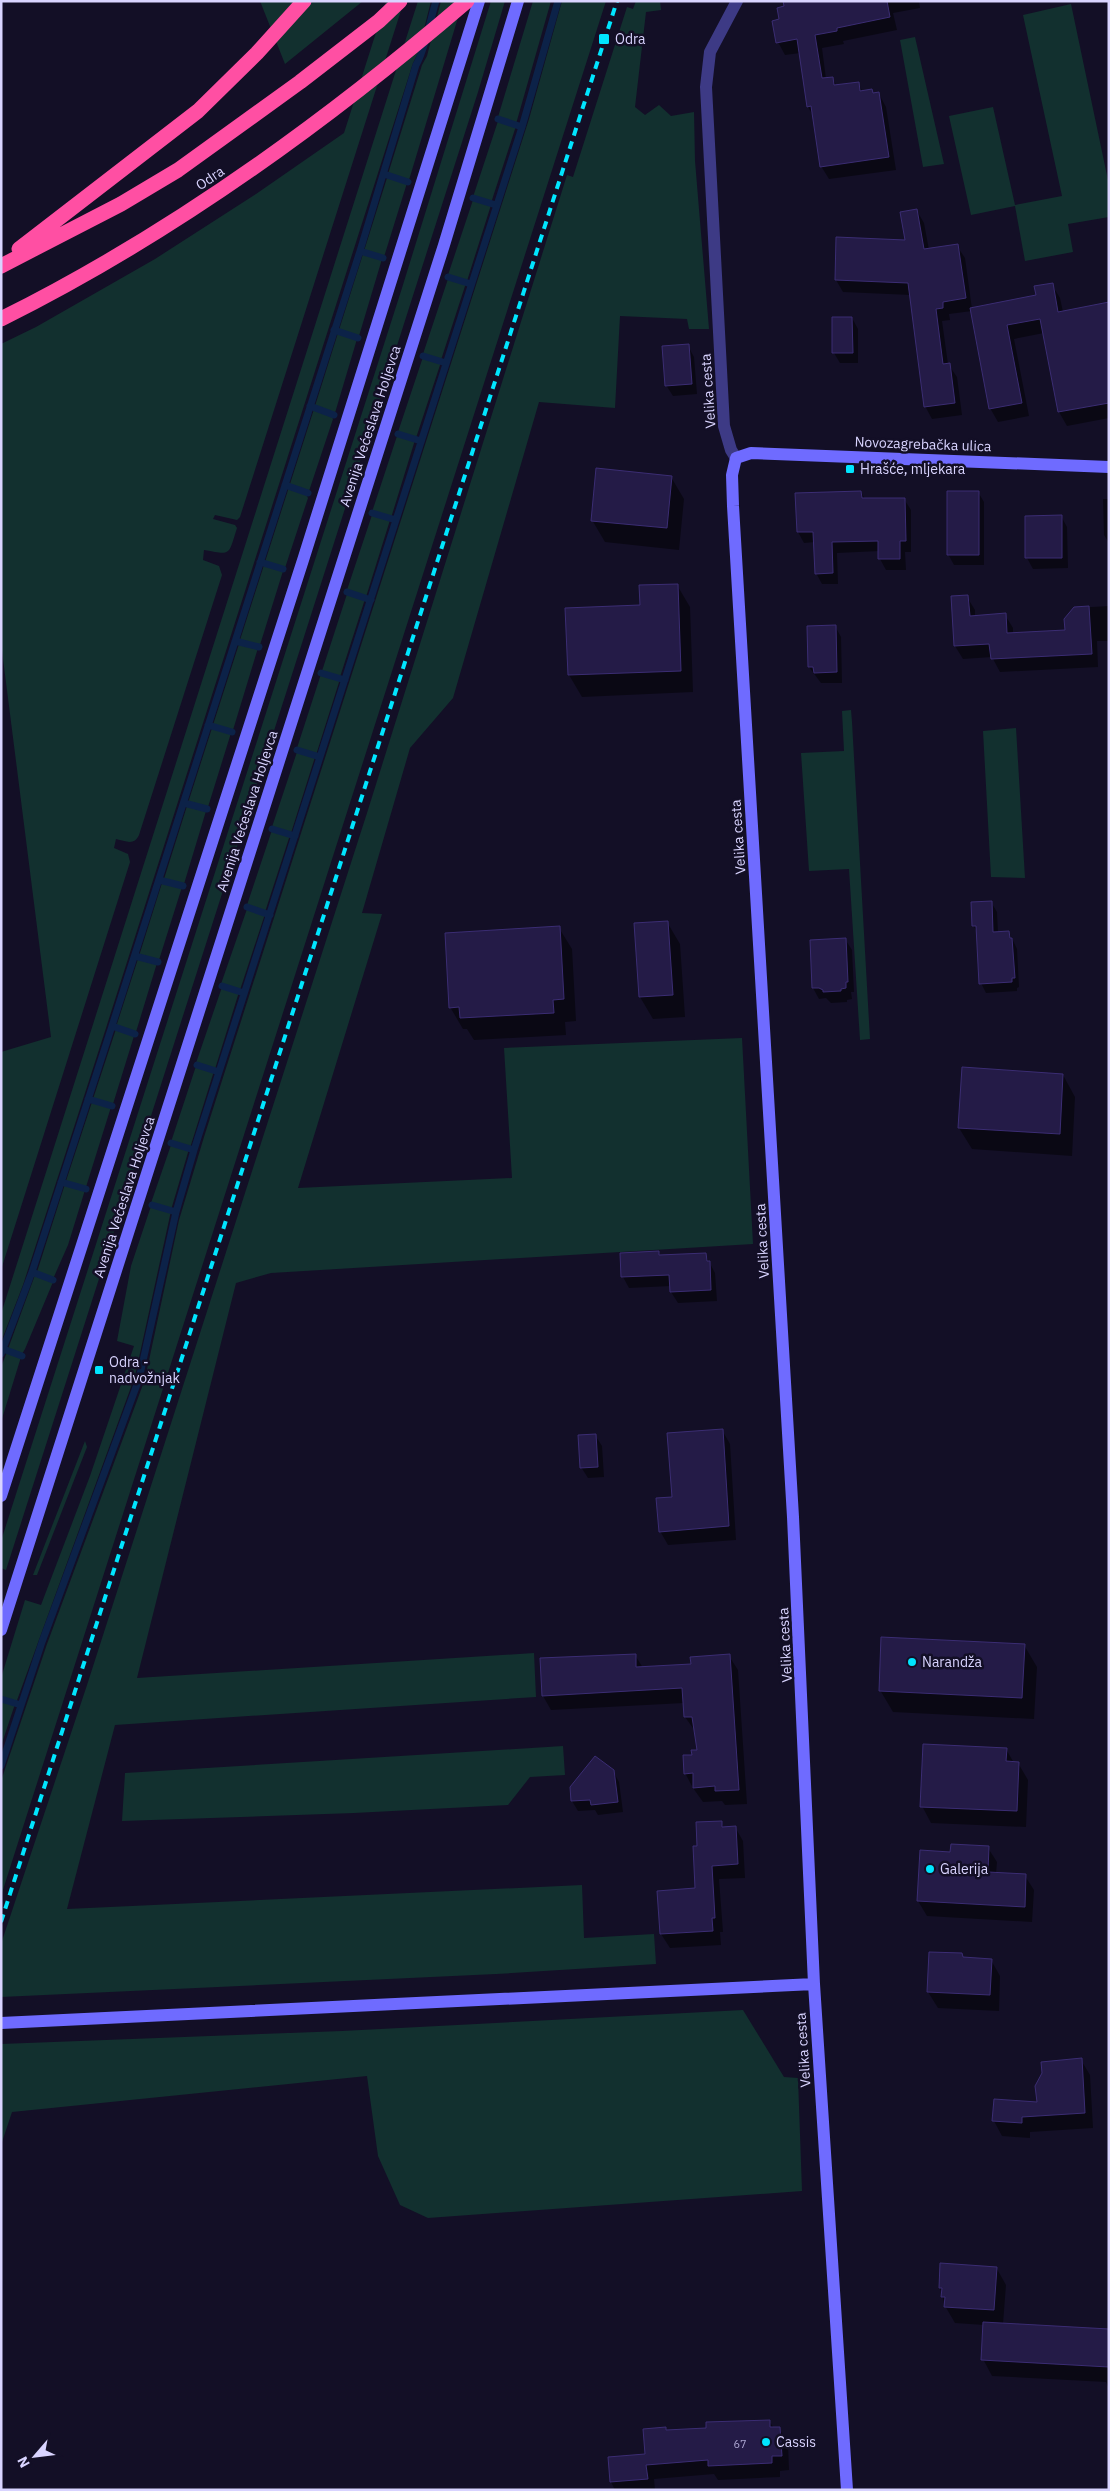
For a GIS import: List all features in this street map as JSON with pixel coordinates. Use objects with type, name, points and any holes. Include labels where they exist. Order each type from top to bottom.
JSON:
[{"type":"highway","points":[[1,265],[198,111],[257,53],[304,1]]},
{"type":"highway","name":"Odra","points":[[1,265],[121,204],[178,170],[300,82],[400,1]]},
{"type":"highway","name":"Odra","points":[[1,319],[53,293],[127,250],[243,175],[333,111],[408,52],[467,1]]},
{"type":"main road","name":"Avenija Većeslava Holjevca","points":[[1,1496],[301,566],[479,1]]},
{"type":"main road","name":"Avenija Većeslava Holjevca","points":[[1,1630],[444,245],[518,1]]},
{"type":"main road","name":"Novozagrebačka ulica","points":[[736,458],[751,454],[808,455],[1109,467]]},
{"type":"main road","name":"Velika cesta","points":[[736,458],[732,475],[733,506],[794,1516],[814,1984],[847,2490]]},
{"type":"main road","points":[[1,2023],[814,1984]]},
{"type":"street","name":"Velika cesta","points":[[736,458],[731,450],[724,426],[706,86],[710,52],[737,1]]},
{"type":"green space","points":[[260,1],[363,1],[285,64]]},
{"type":"green space","points":[[386,1],[404,1],[240,517],[237,520],[215,515],[213,519],[235,525],[237,528],[228,551],[220,553],[204,550],[203,560],[219,566],[222,575],[139,835],[132,842],[116,839],[114,848],[128,854],[130,862],[1,1270],[1,1052],[51,1037],[1,643],[1,344],[36,327],[155,259],[256,194],[344,133]]},
{"type":"green space","points":[[418,1],[431,1],[418,53],[413,63],[23,1285],[1,1342],[1,1314]]},
{"type":"green space","points":[[441,1],[463,1],[409,180],[388,174],[422,65],[427,56]]},
{"type":"green space","points":[[491,1],[505,1],[478,92],[6,1570],[1,1568],[1,1541],[402,288]]},
{"type":"green space","points":[[533,1],[551,1],[516,124],[498,117]]},
{"type":"green space","points":[[562,1],[606,1],[1,1896],[1,1781],[47,1644],[145,1379],[179,1220],[204,1137],[529,119]]},
{"type":"green space","points":[[636,1],[660,1],[661,10],[646,12],[635,107],[645,115],[659,105],[671,116],[694,112],[695,161],[709,329],[689,329],[687,319],[620,316],[615,408],[539,402],[453,698],[410,748],[362,913],[382,914],[298,1188],[512,1178],[504,1048],[742,1038],[753,1244],[271,1273],[236,1283],[137,1678],[534,1653],[536,1697],[115,1725],[67,1909],[582,1885],[584,1938],[654,1934],[656,1964],[496,1974],[1,1997],[1,1944],[88,1682],[367,813],[567,175],[573,177],[627,7],[633,9]]},
{"type":"green space","points":[[1071,4],[1109,185],[1109,217],[1068,224],[1073,252],[1025,261],[1015,206],[971,215],[949,116],[993,107],[1015,205],[1062,196],[1023,15]]},
{"type":"green space","points":[[915,37],[944,164],[923,167],[900,40]]},
{"type":"green space","points":[[498,121],[516,126],[491,203],[473,197]]},
{"type":"green space","points":[[387,178],[407,183],[384,257],[364,251]]},
{"type":"green space","points":[[473,200],[491,205],[467,281],[448,275]]},
{"type":"green space","points":[[363,254],[382,259],[359,336],[339,330]]},
{"type":"green space","points":[[448,279],[466,283],[441,360],[423,354]]},
{"type":"green space","points":[[338,333],[357,339],[335,413],[332,413],[315,406]]},
{"type":"green space","points":[[423,357],[441,362],[416,438],[398,432]]},
{"type":"green space","points":[[314,409],[331,415],[333,419],[309,491],[290,484]]},
{"type":"green space","points":[[397,436],[415,440],[391,518],[372,512]]},
{"type":"green space","points":[[289,487],[305,493],[308,498],[285,568],[265,562]]},
{"type":"green space","points":[[372,515],[390,520],[366,597],[347,590]]},
{"type":"green space","points":[[264,565],[283,571],[260,645],[240,640]]},
{"type":"green space","points":[[347,594],[365,599],[340,677],[322,671]]},
{"type":"green space","points":[[239,644],[258,648],[233,730],[213,725]]},
{"type":"green space","points":[[321,674],[340,679],[316,755],[297,748]]},
{"type":"green space","points":[[851,710],[870,1039],[860,1040],[849,869],[809,871],[801,753],[844,751],[842,711]]},
{"type":"green space","points":[[212,728],[231,733],[208,807],[188,803]]},
{"type":"green space","points":[[1016,728],[1025,878],[991,877],[983,731]]},
{"type":"green space","points":[[297,752],[315,757],[291,833],[272,827]]},
{"type":"green space","points":[[187,806],[206,811],[184,884],[164,879]]},
{"type":"green space","points":[[272,830],[290,835],[265,912],[247,905]]},
{"type":"green space","points":[[162,883],[182,887],[159,960],[139,956]]},
{"type":"green space","points":[[247,909],[265,914],[240,990],[221,984]]},
{"type":"green space","points":[[138,959],[157,963],[136,1032],[116,1027]]},
{"type":"green space","points":[[222,987],[239,992],[215,1069],[196,1063]]},
{"type":"green space","points":[[116,1029],[134,1036],[113,1104],[93,1099]]},
{"type":"green space","points":[[196,1066],[214,1071],[190,1148],[171,1142]]},
{"type":"green space","points":[[92,1102],[111,1107],[86,1187],[66,1181]]},
{"type":"green space","points":[[171,1145],[189,1149],[171,1210],[151,1203]]},
{"type":"green space","points":[[65,1184],[85,1190],[68,1245],[53,1279],[37,1272]]},
{"type":"green space","points":[[151,1206],[171,1211],[135,1376],[16,1703],[1,1697],[1,1678],[25,1600],[41,1605],[90,1476],[134,1346],[117,1341],[131,1266]]},
{"type":"green space","points":[[35,1275],[53,1282],[22,1354],[8,1349]]},
{"type":"green space","points":[[7,1352],[21,1357],[1,1422],[1,1367]]},
{"type":"green space","points":[[85,1441],[87,1447],[37,1575],[33,1575]]},
{"type":"green space","points":[[1,1700],[15,1704],[1,1746]]},
{"type":"green space","points":[[563,1746],[565,1775],[530,1777],[508,1805],[354,1813],[122,1821],[125,1773]]},
{"type":"green space","points":[[743,2010],[784,2077],[798,2078],[802,2191],[428,2218],[400,2205],[378,2156],[367,2076],[12,2112],[1,2145],[1,2044],[342,2031]]},
{"type":"building","points":[[783,1],[887,1],[890,17],[837,28],[837,31],[815,35],[822,78],[833,77],[834,85],[859,82],[860,91],[872,89],[873,93],[879,92],[889,157],[820,167],[811,106],[807,107],[797,39],[776,43],[772,21],[779,19],[777,8],[784,6]]},
{"type":"building","points":[[917,209],[924,249],[958,244],[966,298],[943,302],[943,308],[936,309],[943,364],[950,363],[955,403],[924,407],[908,283],[835,280],[836,237],[905,240],[900,212]]},
{"type":"building","points":[[1053,283],[1058,312],[1109,302],[1109,403],[1058,412],[1040,319],[1007,325],[1022,403],[989,409],[970,308],[1036,295],[1034,286]]},
{"type":"building","points":[[832,317],[852,317],[853,353],[832,353]]},
{"type":"building","points":[[689,344],[692,384],[665,386],[662,346]]},
{"type":"building","points":[[596,468],[672,476],[667,528],[591,521]]},
{"type":"building","points":[[861,491],[862,498],[905,498],[906,541],[900,541],[900,559],[878,559],[878,541],[832,542],[833,573],[815,574],[813,532],[797,532],[795,493]]},
{"type":"building","points":[[947,491],[979,491],[979,555],[947,555]]},
{"type":"building","points":[[1062,515],[1062,558],[1025,558],[1025,516]]},
{"type":"building","points":[[678,584],[681,671],[568,675],[565,608],[640,605],[639,585]]},
{"type":"building","points":[[968,595],[970,616],[1006,613],[1007,633],[1065,630],[1064,619],[1074,607],[1089,606],[1092,654],[991,659],[989,644],[954,646],[951,596]]},
{"type":"building","points":[[836,625],[837,672],[814,673],[813,667],[808,667],[807,626]]},
{"type":"building","points":[[992,901],[993,932],[1009,931],[1010,938],[1012,938],[1015,978],[1012,978],[1012,982],[979,984],[976,926],[972,926],[971,902]]},
{"type":"building","points":[[668,921],[673,995],[639,997],[634,923]]},
{"type":"building","points":[[560,926],[564,999],[553,1000],[554,1013],[460,1018],[459,1007],[449,1008],[445,933]]},
{"type":"building","points":[[846,938],[848,982],[846,982],[846,988],[841,989],[841,991],[823,992],[819,988],[812,988],[810,940]]},
{"type":"building","points":[[962,1067],[1063,1074],[1060,1134],[958,1128]]},
{"type":"building","points":[[659,1251],[659,1255],[706,1253],[707,1261],[710,1261],[711,1290],[670,1292],[669,1275],[621,1277],[620,1253]]},
{"type":"building","points":[[723,1429],[729,1526],[659,1532],[656,1498],[672,1497],[667,1433]]},
{"type":"building","points":[[596,1434],[598,1467],[580,1468],[578,1435]]},
{"type":"building","points":[[881,1637],[1025,1644],[1022,1698],[879,1691]]},
{"type":"building","points":[[636,1654],[636,1667],[691,1664],[690,1657],[730,1654],[739,1790],[715,1791],[715,1786],[693,1788],[693,1773],[684,1774],[683,1755],[692,1755],[691,1750],[697,1750],[692,1717],[684,1717],[682,1688],[542,1696],[540,1658]]},
{"type":"building","points":[[923,1744],[1007,1748],[1006,1761],[1019,1762],[1017,1811],[920,1807]]},
{"type":"building","points":[[595,1756],[614,1770],[618,1802],[591,1805],[590,1800],[571,1801],[570,1787]]},
{"type":"building","points":[[722,1821],[722,1827],[736,1826],[738,1864],[712,1866],[715,1918],[712,1918],[713,1931],[660,1934],[657,1891],[695,1888],[693,1846],[697,1846],[696,1822]]},
{"type":"building","points":[[951,1844],[989,1846],[988,1872],[1026,1874],[1025,1907],[917,1901],[920,1850],[950,1852]]},
{"type":"building","points":[[929,1952],[962,1953],[963,1957],[992,1959],[990,1995],[927,1992]]},
{"type":"building","points":[[1082,2058],[1085,2113],[1022,2117],[1022,2123],[992,2121],[994,2099],[1037,2102],[1035,2086],[1042,2073],[1041,2062]]},
{"type":"building","points":[[940,2263],[997,2267],[994,2310],[944,2307],[945,2297],[941,2297],[942,2288],[939,2288]]},
{"type":"building","points":[[983,2322],[1109,2329],[1109,2367],[981,2360]]},
{"type":"building","points":[[770,2420],[770,2427],[780,2427],[782,2456],[772,2456],[772,2463],[708,2466],[708,2460],[646,2465],[648,2479],[610,2482],[608,2457],[645,2454],[643,2429],[666,2427],[666,2430],[706,2428],[706,2422]]},
{"type":"waterway","points":[[1,1354],[32,1272],[112,1026],[360,251],[416,65],[425,44],[436,1]]},
{"type":"waterway","points":[[1,1766],[42,1642],[139,1379],[176,1212],[194,1150],[522,127],[558,1]]},
{"type":"waterway","points":[[498,119],[522,127]]},
{"type":"waterway","points":[[384,174],[408,182]]},
{"type":"waterway","points":[[473,198],[496,205]]},
{"type":"waterway","points":[[360,251],[383,258]]},
{"type":"waterway","points":[[448,277],[471,284]]},
{"type":"waterway","points":[[334,330],[358,338]]},
{"type":"waterway","points":[[423,356],[446,363]]},
{"type":"waterway","points":[[310,406],[334,415]]},
{"type":"waterway","points":[[398,434],[421,441]]},
{"type":"waterway","points":[[285,485],[308,493]]},
{"type":"waterway","points":[[372,513],[396,520]]},
{"type":"waterway","points":[[260,562],[283,569]]},
{"type":"waterway","points":[[347,592],[371,600]]},
{"type":"waterway","points":[[235,641],[259,647]]},
{"type":"waterway","points":[[321,673],[345,680]]},
{"type":"waterway","points":[[208,725],[232,732]]},
{"type":"waterway","points":[[297,750],[320,757]]},
{"type":"waterway","points":[[184,803],[207,809]]},
{"type":"waterway","points":[[272,829],[295,836]]},
{"type":"waterway","points":[[159,880],[183,886]]},
{"type":"waterway","points":[[247,907],[270,915]]},
{"type":"waterway","points":[[135,956],[158,962]]},
{"type":"waterway","points":[[222,986],[244,993]]},
{"type":"waterway","points":[[112,1026],[135,1034]]},
{"type":"waterway","points":[[197,1065],[219,1072]]},
{"type":"waterway","points":[[88,1099],[112,1106]]},
{"type":"waterway","points":[[171,1143],[194,1150]]},
{"type":"waterway","points":[[61,1182],[86,1189]]},
{"type":"waterway","points":[[152,1205],[176,1212]]},
{"type":"waterway","points":[[32,1272],[53,1280]]},
{"type":"waterway","points":[[3,1349],[22,1356]]},
{"type":"waterway","points":[[1,1699],[21,1705]]},
{"type":"railway","points":[[1,1922],[617,1]]},
{"type":"place","name":"Odra","points":[[604,39]]},
{"type":"place","name":"Hrašće, mljekara","points":[[850,469]]},
{"type":"place","name":"Odra - nadvožnjak","points":[[99,1370]]},
{"type":"place","name":"Narandža","points":[[912,1662]]},
{"type":"place","name":"Galerija","points":[[930,1869]]},
{"type":"place","name":"Cassis","points":[[766,2442]]}]
